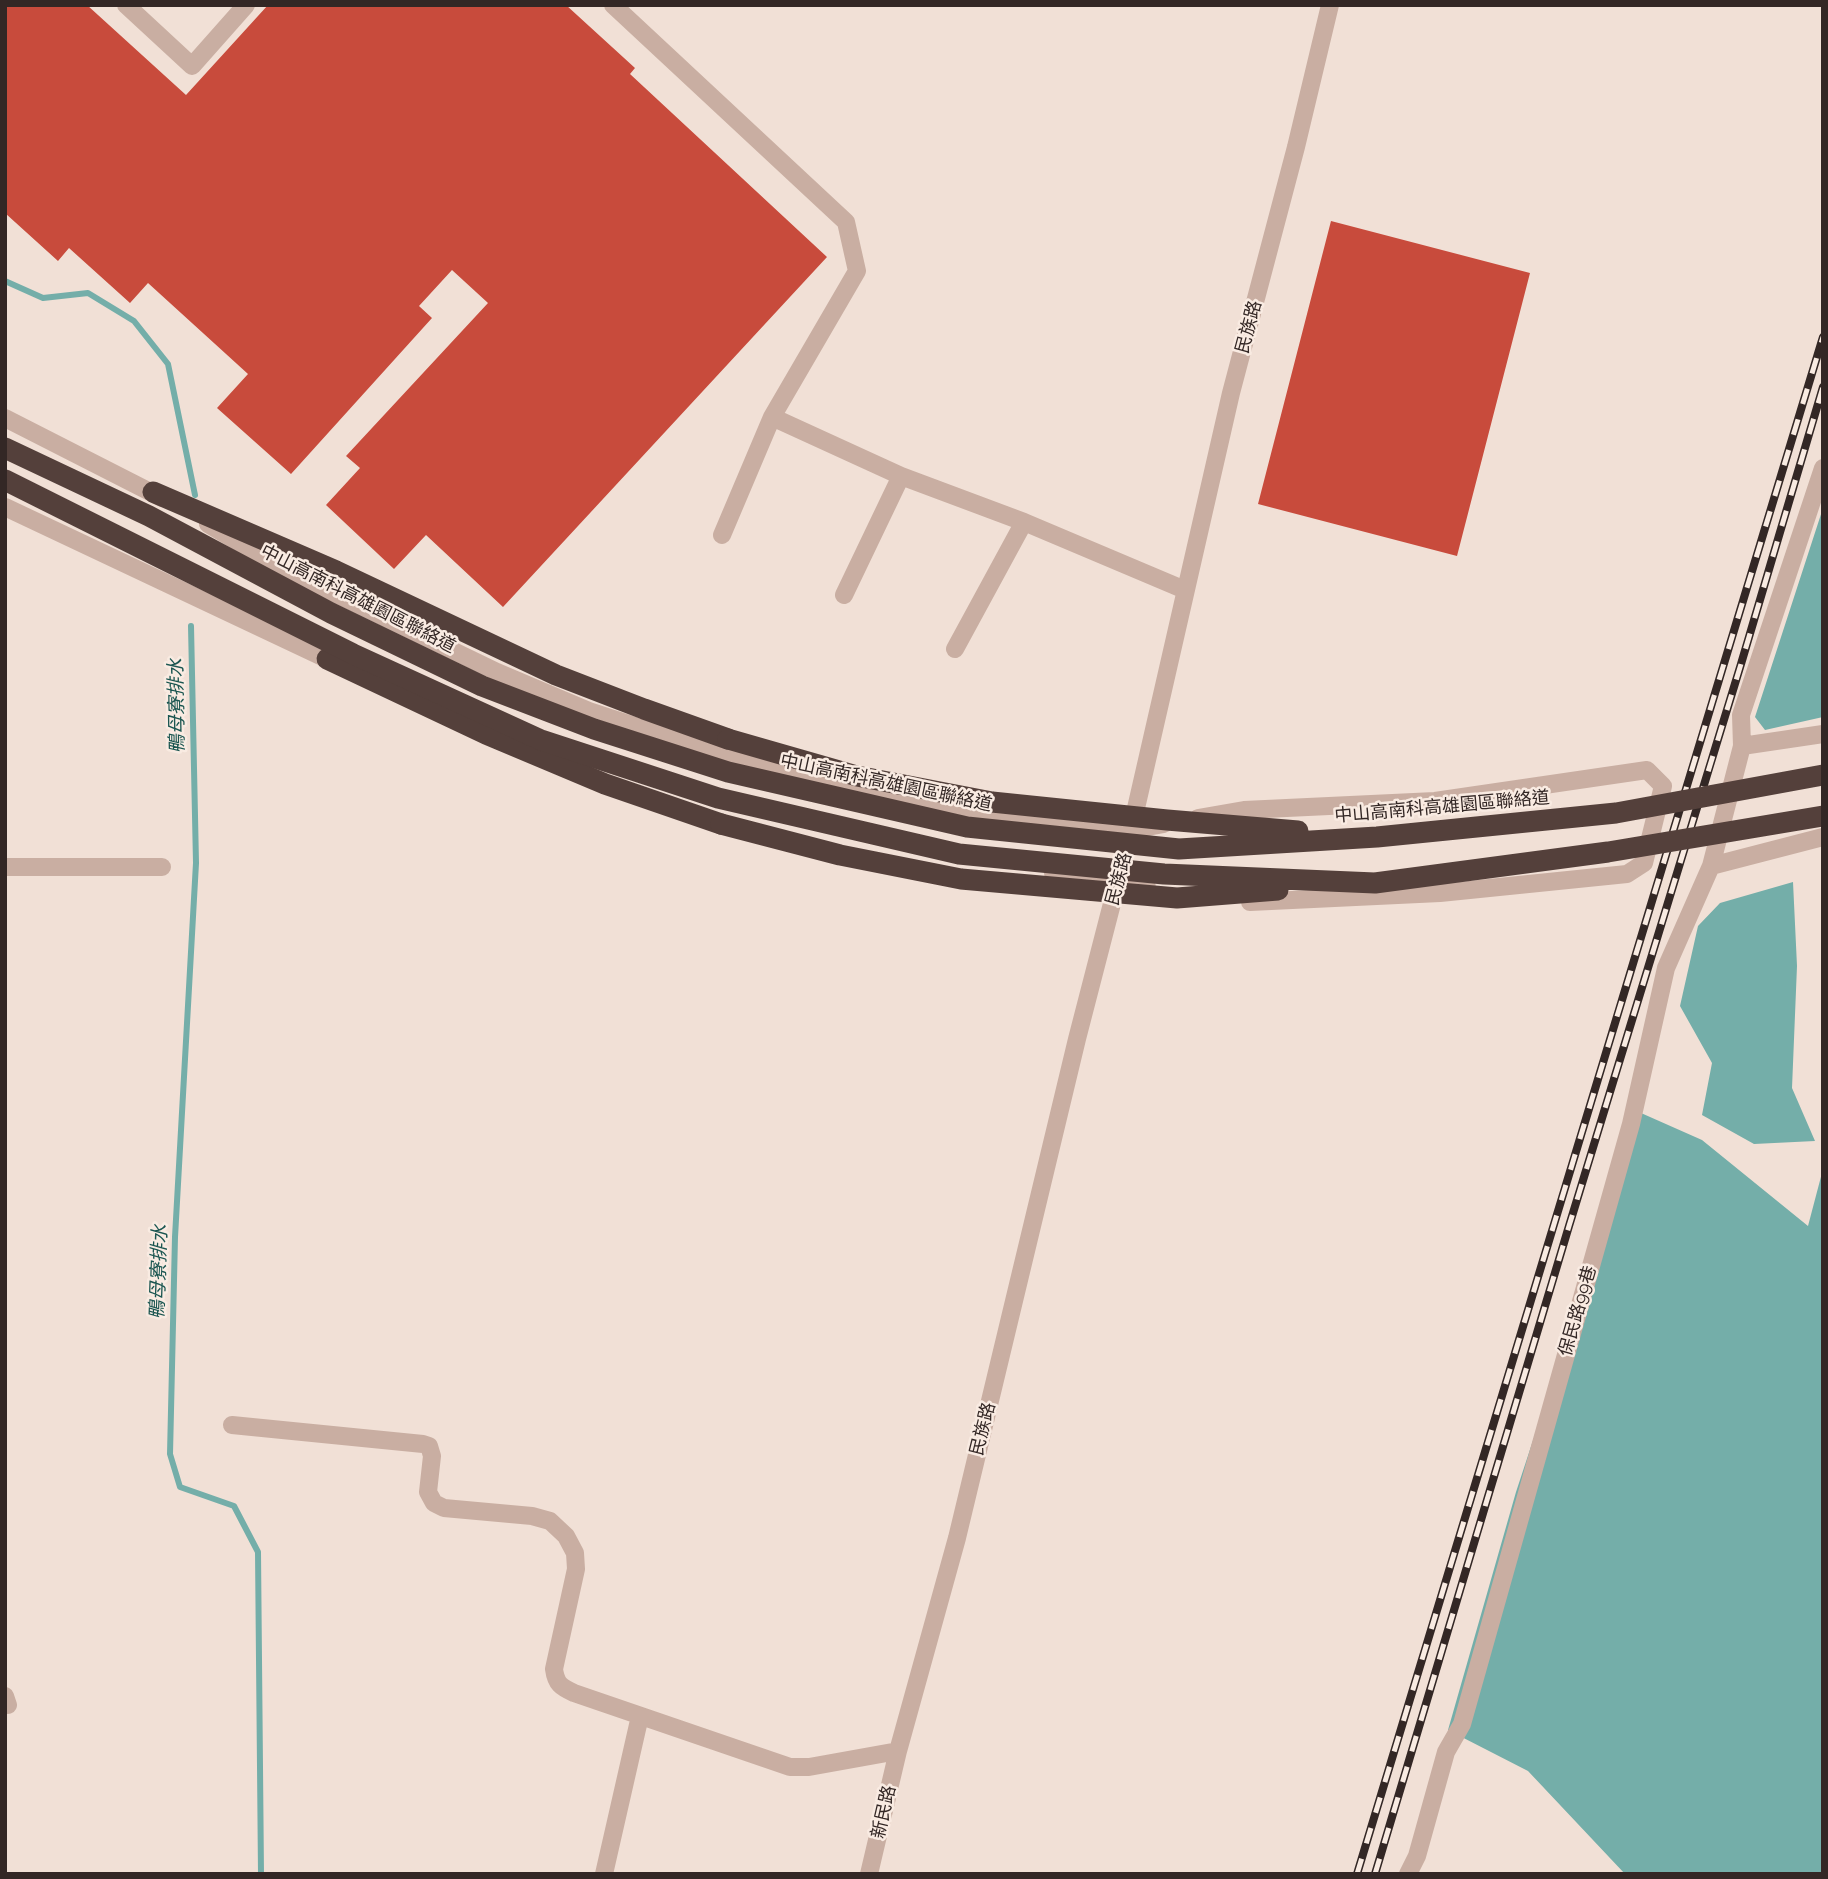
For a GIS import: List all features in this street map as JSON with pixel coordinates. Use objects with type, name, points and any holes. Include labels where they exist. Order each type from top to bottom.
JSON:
[{"type":"highway","name":"中山高南科高雄園區聯絡道","points":[[5,448],[149,516],[331,613],[482,686],[594,729],[728,772],[967,827],[1179,849],[1377,837],[1616,813],[1823,775]]},
{"type":"highway","points":[[5,480],[353,654],[541,740],[718,798],[959,853],[1164,874],[1375,883]]},
{"type":"highway","points":[[153,492],[336,571],[556,675],[728,739],[857,776],[992,802],[1377,837]]},
{"type":"highway","points":[[327,659],[486,734],[606,784],[721,824],[839,855],[961,879],[1177,898],[1375,883],[1608,852],[1823,816]]},
{"type":"street","points":[[125,5],[192,66],[246,5]]},
{"type":"street","points":[[613,5],[846,222],[858,271],[772,417],[722,534]]},
{"type":"street","name":"民族路","points":[[898,1751],[957,1538],[1077,1040],[1131,830],[1231,393],[1296,147],[1330,5]]},
{"type":"street","points":[[772,417],[901,477],[1024,522],[1185,590]]},
{"type":"street","points":[[5,418],[153,492],[282,568],[497,672],[589,711],[684,742],[820,779],[986,815],[1131,830],[1244,810],[1435,801],[1647,770],[1663,786],[1644,863],[1627,874],[1440,893],[1233,903],[1118,882],[920,855],[742,814],[573,753],[407,684],[327,659],[5,507]]},
{"type":"street","name":"保民路99巷","points":[[1408,1874],[1417,1856],[1446,1752],[1462,1724],[1631,1124],[1666,968],[1711,866],[1742,746],[1741,715],[1823,468]]},
{"type":"street","points":[[844,595],[901,477]]},
{"type":"street","points":[[955,649],[1024,522]]},
{"type":"street","points":[[1742,746],[1823,734]]},
{"type":"street","points":[[1711,866],[1823,837]]},
{"type":"street","points":[[5,867],[162,867]]},
{"type":"street","points":[[232,1425],[423,1444],[429,1446],[432,1456],[428,1492],[434,1503],[444,1508],[532,1516],[550,1521],[566,1535],[575,1553],[576,1569],[554,1669],[555,1679],[574,1693],[790,1767],[809,1767],[898,1751]]},
{"type":"street","points":[[604,1874],[640,1716]]},
{"type":"street","name":"新民路","points":[[870,1874],[898,1751]]},
{"type":"water","points":[[1823,508],[1823,717],[1765,730],[1755,717]]},
{"type":"water","points":[[1793,882],[1797,966],[1792,1088],[1815,1141],[1754,1144],[1702,1115],[1712,1063],[1680,1006],[1698,926],[1720,903]]},
{"type":"water","points":[[1641,1113],[1702,1140],[1808,1226],[1823,1169],[1823,1874],[1625,1874],[1528,1771],[1448,1730],[1516,1492]]},
{"type":"building","points":[[5,5],[87,5],[186,95],[268,5],[566,5],[635,68],[630,74],[827,257],[503,607],[426,535],[394,569],[326,505],[360,468],[346,456],[488,303],[452,270],[419,306],[432,318],[291,474],[217,408],[248,374],[148,283],[130,303],[69,248],[58,261],[5,213]]},
{"type":"building","points":[[1331,221],[1530,273],[1457,556],[1258,504]]},
{"type":"waterway","name":"鴨母寮排水","points":[[5,281],[43,298],[88,293],[134,321],[168,364],[195,495]]},
{"type":"waterway","name":"鴨母寮排水","points":[[191,626],[196,863],[175,1237],[170,1454],[180,1487],[234,1506],[258,1552],[261,1874]]},
{"type":"railway","points":[[1357,1874],[1823,337]]},
{"type":"railway","points":[[1375,1874],[1823,387]]}]
